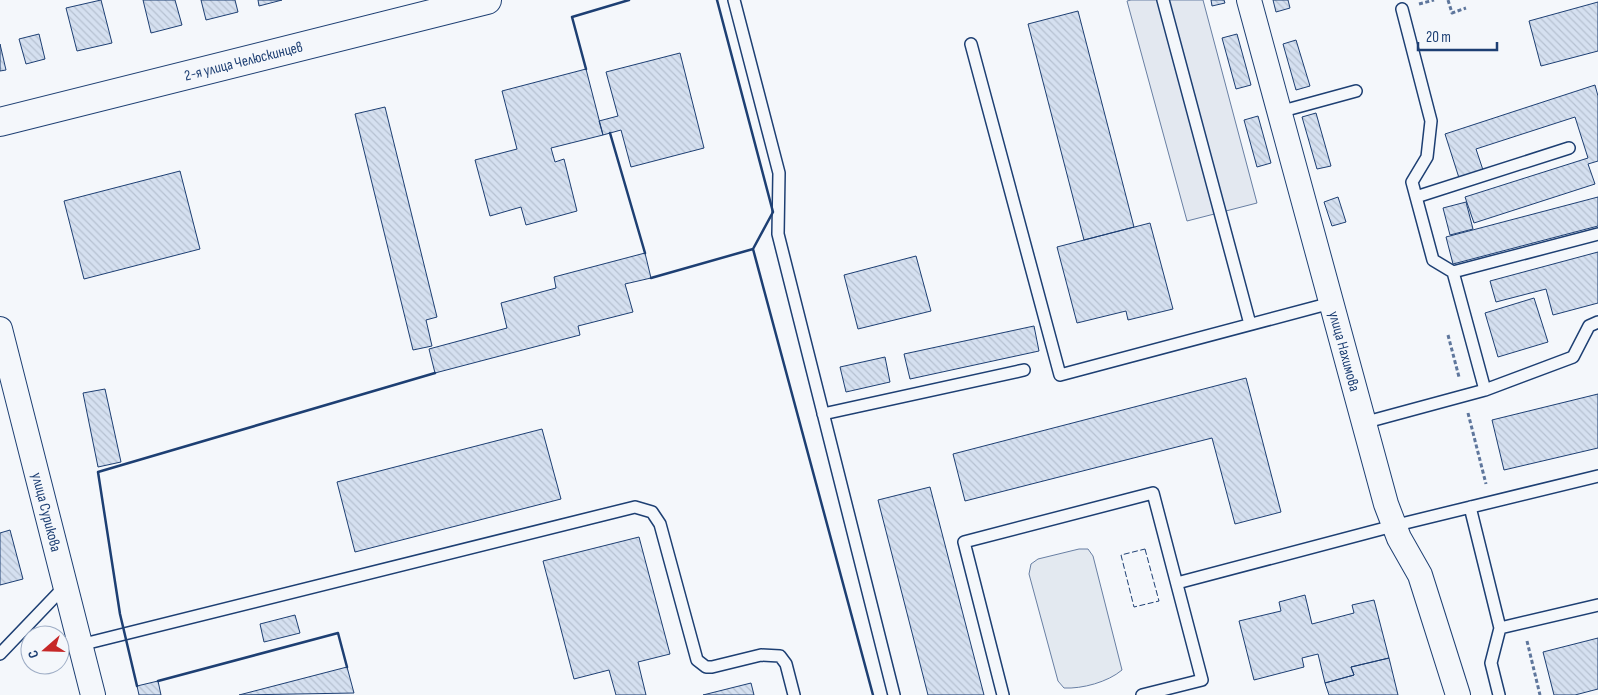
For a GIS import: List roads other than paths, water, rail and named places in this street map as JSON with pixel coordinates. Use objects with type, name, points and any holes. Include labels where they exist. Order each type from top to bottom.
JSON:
[{"type":"street","name":"2-я улица Челюскинцев","points":[[0,122],[487,0]]},
{"type":"street","name":"улица Нахимова","points":[[1249,0],[1363,423],[1393,526],[1420,575],[1458,695]]},
{"type":"street","name":"улица Сурикова","points":[[0,329],[93,695]]},
{"type":"lane","points":[[734,0],[779,173],[778,234],[894,695]]},
{"type":"lane","points":[[1163,0],[1250,324]]},
{"type":"lane","points":[[1402,10],[1431,121],[1427,157],[1412,182],[1433,260],[1453,272],[1485,390]]},
{"type":"lane","points":[[971,44],[1060,375],[1331,303]]},
{"type":"lane","points":[[1279,112],[1356,91]]},
{"type":"lane","points":[[1416,197],[1570,148]]},
{"type":"lane","points":[[1453,272],[1598,234]]},
{"type":"lane","points":[[1363,423],[1485,390],[1573,357],[1589,326],[1598,322]]},
{"type":"lane","points":[[823,414],[1024,370]]},
{"type":"lane","points":[[1177,583],[1393,526],[1598,476]]},
{"type":"lane","points":[[1003,695],[964,542],[1154,493],[1202,680],[1142,695]]},
{"type":"lane","points":[[80,645],[635,507],[652,512],[660,524],[697,660],[706,667],[712,667],[761,656],[780,656],[786,664],[794,695]]},
{"type":"lane","points":[[1470,507],[1500,628],[1491,663],[1499,695]]},
{"type":"lane","points":[[0,654],[65,586]]},
{"type":"lane","points":[[1500,628],[1598,605]]}]
